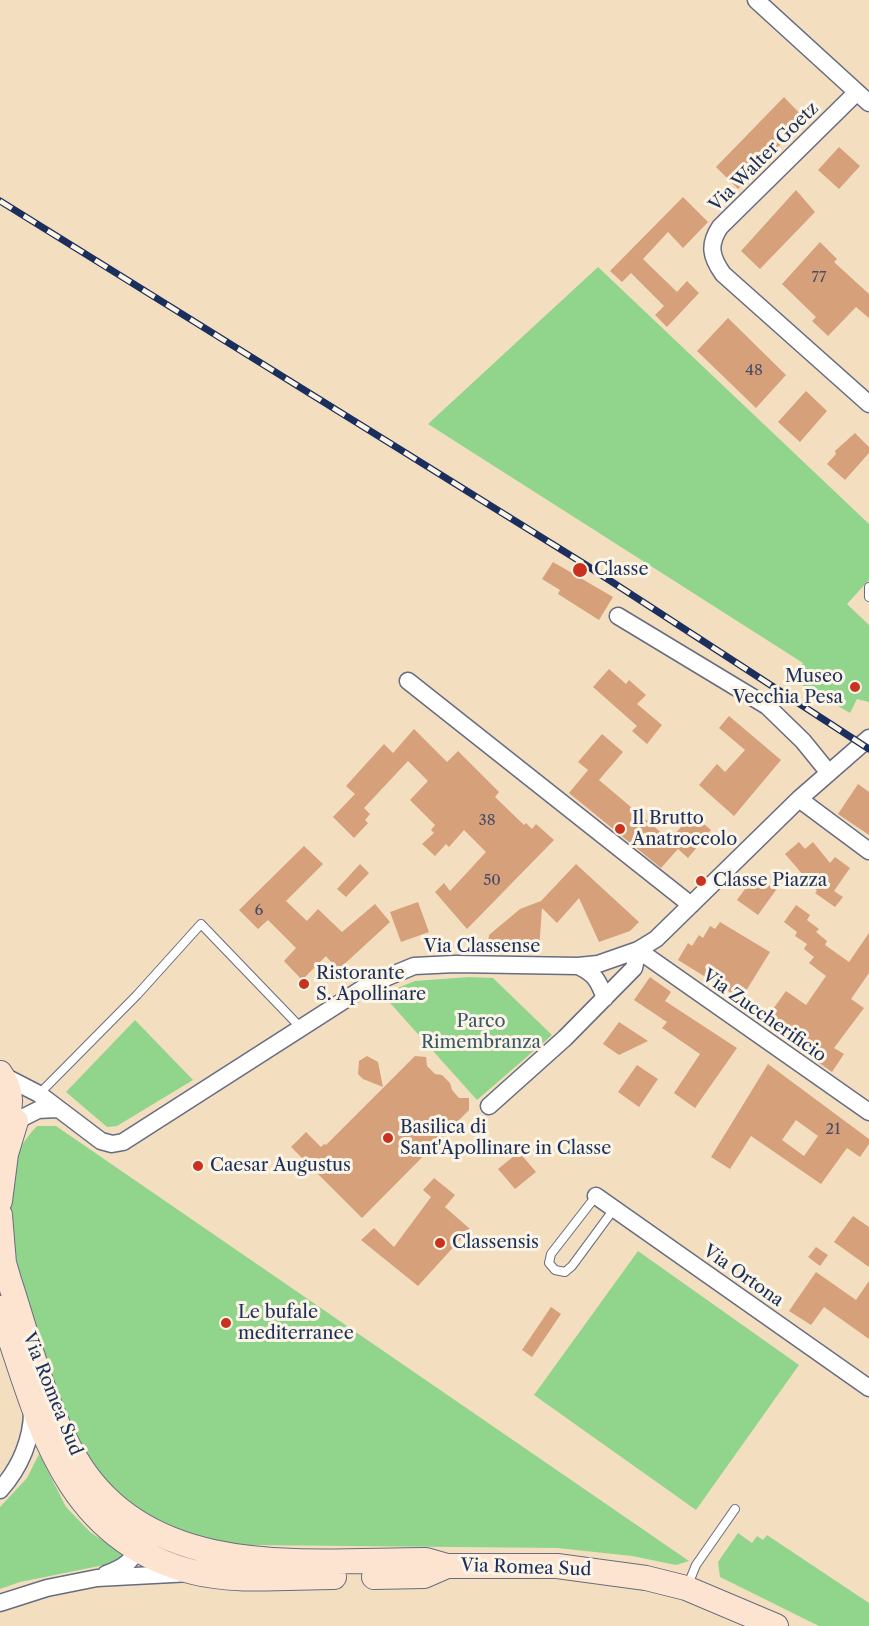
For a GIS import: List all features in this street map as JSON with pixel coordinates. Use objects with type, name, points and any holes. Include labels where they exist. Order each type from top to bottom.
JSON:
[{"type":"main road","points":[[0,1201],[10,1097],[1,1074]]},
{"type":"main road","name":"Via Romea Sud","points":[[0,1215],[9,1280],[64,1435],[93,1482],[134,1522],[179,1544],[221,1554],[268,1560],[426,1560],[447,1566],[557,1566],[624,1574],[686,1588],[776,1626]]},
{"type":"main road","name":"Via Romea Sud","points":[[0,1308],[56,1458],[84,1505],[103,1526],[138,1550],[193,1572],[251,1577],[424,1576],[447,1566]]},
{"type":"street","points":[[756,0],[863,97]]},
{"type":"street","name":"Via Walter Goetz","points":[[863,97],[720,227],[713,237],[712,250],[723,274],[869,404]]},
{"type":"street","points":[[618,616],[767,706],[803,741],[829,773]]},
{"type":"street","points":[[408,681],[691,905]]},
{"type":"street","name":"Via Classense","points":[[1,1074],[39,1094],[101,1141],[112,1144],[123,1142],[303,1029],[368,985],[414,966],[455,963],[578,966],[598,964],[638,950],[656,939],[799,799],[869,738]]},
{"type":"street","points":[[799,799],[869,851]]},
{"type":"street","points":[[489,1106],[634,968],[638,950]]},
{"type":"street","name":"Via Zuccherificio","points":[[638,950],[869,1112]]},
{"type":"street","points":[[578,966],[593,973],[605,998]]},
{"type":"street","points":[[8,1124],[38,1110],[56,1109]]},
{"type":"street","name":"Via Ortona","points":[[596,1196],[832,1369],[869,1388]]},
{"type":"street","points":[[0,1490],[16,1469],[26,1447],[33,1419],[32,1398]]},
{"type":"street","points":[[97,1578],[124,1567],[138,1550],[140,1537],[134,1522]]},
{"type":"street","points":[[0,1603],[47,1588],[97,1578],[193,1572]]},
{"type":"lane","points":[[869,587],[869,597]]},
{"type":"lane","points":[[39,1094],[137,995],[201,924],[303,1029]]},
{"type":"lane","points":[[596,1196],[550,1254],[549,1263],[555,1270],[565,1272],[572,1266],[614,1209]]},
{"type":"lane","points":[[686,1588],[696,1565],[735,1509]]},
{"type":"green space","points":[[598,267],[869,524],[869,580],[847,604],[869,625],[869,702],[857,699],[850,713],[795,681],[803,663],[428,424]]},
{"type":"green space","name":"Parco Rimembranza","points":[[469,977],[493,978],[552,1035],[477,1100],[382,994],[415,981]]},
{"type":"green space","points":[[135,1020],[193,1080],[117,1126],[107,1127],[66,1092]]},
{"type":"green space","points":[[37,1126],[56,1126],[689,1561],[676,1565],[632,1556],[557,1548],[249,1545],[184,1533],[154,1521],[140,1512],[108,1484],[78,1439],[56,1388],[20,1274],[11,1229],[11,1181],[18,1153]]},
{"type":"green space","points":[[638,1251],[799,1365],[696,1510],[534,1395]]},
{"type":"green space","points":[[39,1454],[66,1507],[90,1532],[123,1554],[119,1562],[20,1582],[0,1589],[0,1507],[27,1478]]},
{"type":"green space","points":[[738,1533],[752,1543],[757,1536],[763,1540],[767,1535],[869,1603],[869,1626],[819,1626],[720,1577],[718,1562]]},
{"type":"building","points":[[784,97],[805,119],[738,189],[716,167]]},
{"type":"building","points":[[839,147],[860,166],[839,189],[818,170]]},
{"type":"building","points":[[796,190],[815,212],[760,269],[741,251]]},
{"type":"building","points":[[683,197],[708,222],[683,248],[668,232],[643,259],[677,292],[687,281],[699,293],[667,327],[655,315],[664,306],[631,273],[622,282],[610,271]]},
{"type":"building","points":[[820,242],[837,259],[834,262],[869,294],[869,318],[856,307],[828,336],[812,321],[816,317],[782,284]]},
{"type":"building","points":[[728,318],[786,375],[756,408],[697,351]]},
{"type":"building","points":[[806,391],[827,411],[800,442],[778,422]]},
{"type":"building","points":[[855,433],[869,447],[869,453],[845,480],[827,464],[836,454],[835,451]]},
{"type":"building","points":[[553,562],[613,597],[599,620],[558,594],[560,590],[542,579]]},
{"type":"building","points":[[609,669],[626,684],[629,680],[646,695],[637,704],[662,725],[647,744],[632,731],[637,726],[593,687]]},
{"type":"building","points":[[729,716],[781,760],[734,816],[699,785],[717,764],[725,772],[745,750],[719,728]]},
{"type":"building","points":[[414,729],[447,762],[458,751],[499,792],[495,797],[524,825],[526,823],[532,829],[536,824],[554,840],[467,929],[435,892],[444,883],[450,891],[486,852],[464,830],[449,847],[446,844],[435,856],[422,844],[434,833],[431,830],[435,825],[410,800],[428,781],[408,761],[364,808],[370,814],[365,820],[368,823],[354,838],[333,817],[355,794],[346,786],[384,744],[393,753]]},
{"type":"building","points":[[602,734],[623,752],[599,780],[670,840],[692,814],[711,830],[688,858],[678,849],[661,868],[569,793],[588,770],[578,762]]},
{"type":"building","points":[[858,784],[869,792],[869,835],[838,814]]},
{"type":"building","points":[[799,842],[805,849],[813,842],[830,863],[835,857],[850,868],[834,891],[843,897],[835,907],[815,893],[817,891],[785,854]]},
{"type":"building","points":[[304,846],[323,864],[286,901],[307,921],[318,909],[342,932],[375,904],[390,922],[338,970],[326,956],[302,980],[284,961],[296,948],[268,920],[258,929],[239,910]]},
{"type":"building","points":[[360,864],[369,873],[346,897],[337,889]]},
{"type":"building","points":[[576,864],[639,922],[630,931],[599,942],[579,898],[557,923],[542,908],[539,950],[487,951],[489,935],[520,909],[541,901]]},
{"type":"building","points":[[755,875],[776,890],[758,915],[737,900]]},
{"type":"building","points":[[418,902],[429,932],[401,942],[390,912]]},
{"type":"building","points":[[796,905],[810,915],[807,920],[819,929],[816,932],[827,941],[825,945],[849,962],[869,933],[869,973],[851,999],[864,1008],[834,1048],[844,1054],[832,1072],[763,1023],[786,991],[806,1005],[826,976],[809,963],[814,957],[804,949],[807,944],[795,936],[797,932],[784,922]]},
{"type":"building","points":[[720,922],[770,952],[741,999],[678,960],[688,943],[692,946],[699,935],[703,938],[710,926],[715,929]]},
{"type":"building","points":[[650,977],[671,992],[665,1001],[737,1048],[695,1108],[674,1093],[700,1054],[662,1028],[667,1022],[634,1000]]},
{"type":"building","points":[[619,1022],[648,1041],[619,1055],[603,1044]]},
{"type":"building","points":[[367,1056],[378,1062],[383,1087],[363,1079],[358,1074],[359,1061]]},
{"type":"building","name":"Basilica di Sant'Apollinare in Classe","points":[[415,1056],[426,1057],[427,1066],[450,1083],[452,1090],[459,1098],[469,1098],[469,1110],[362,1218],[291,1147],[306,1132],[321,1147],[326,1145]]},
{"type":"building","points":[[768,1064],[869,1139],[869,1144],[860,1157],[847,1148],[821,1184],[751,1136],[730,1169],[711,1157]],"holes":[[[796,1120],[818,1136],[804,1156],[782,1140]]]},
{"type":"building","points":[[637,1065],[658,1079],[639,1107],[618,1092]]},
{"type":"building","points":[[519,1152],[536,1172],[515,1189],[498,1169]]},
{"type":"building","name":"Classensis","points":[[434,1178],[455,1195],[445,1207],[470,1229],[418,1286],[361,1240],[374,1228],[394,1247],[431,1197],[423,1190]]},
{"type":"building","points":[[853,1216],[869,1227],[869,1267],[834,1242]]},
{"type":"building","points":[[816,1247],[828,1255],[820,1266],[808,1257]]},
{"type":"building","points":[[816,1272],[856,1300],[869,1281],[869,1339],[824,1307],[811,1325],[789,1311]]},
{"type":"building","points":[[551,1307],[561,1314],[532,1357],[522,1350]]},
{"type":"railway","points":[[0,201],[586,565],[869,749]]},
{"type":"place","name":"Classe","points":[[580,570]]},
{"type":"place","name":"Museo Vecchia Pesa","points":[[855,687]]},
{"type":"place","name":"Il Brutto Anatroccolo","points":[[620,829]]},
{"type":"place","name":"Classe Piazza","points":[[701,881]]},
{"type":"place","name":"Ristorante S. Apollinare","points":[[304,984]]},
{"type":"place","name":"Basilica di Sant'Apollinare in Classe","points":[[388,1138]]},
{"type":"place","name":"Caesar Augustus","points":[[198,1166]]},
{"type":"place","name":"Classensis","points":[[440,1243]]},
{"type":"place","name":"Le bufale mediterranee","points":[[226,1323]]}]
